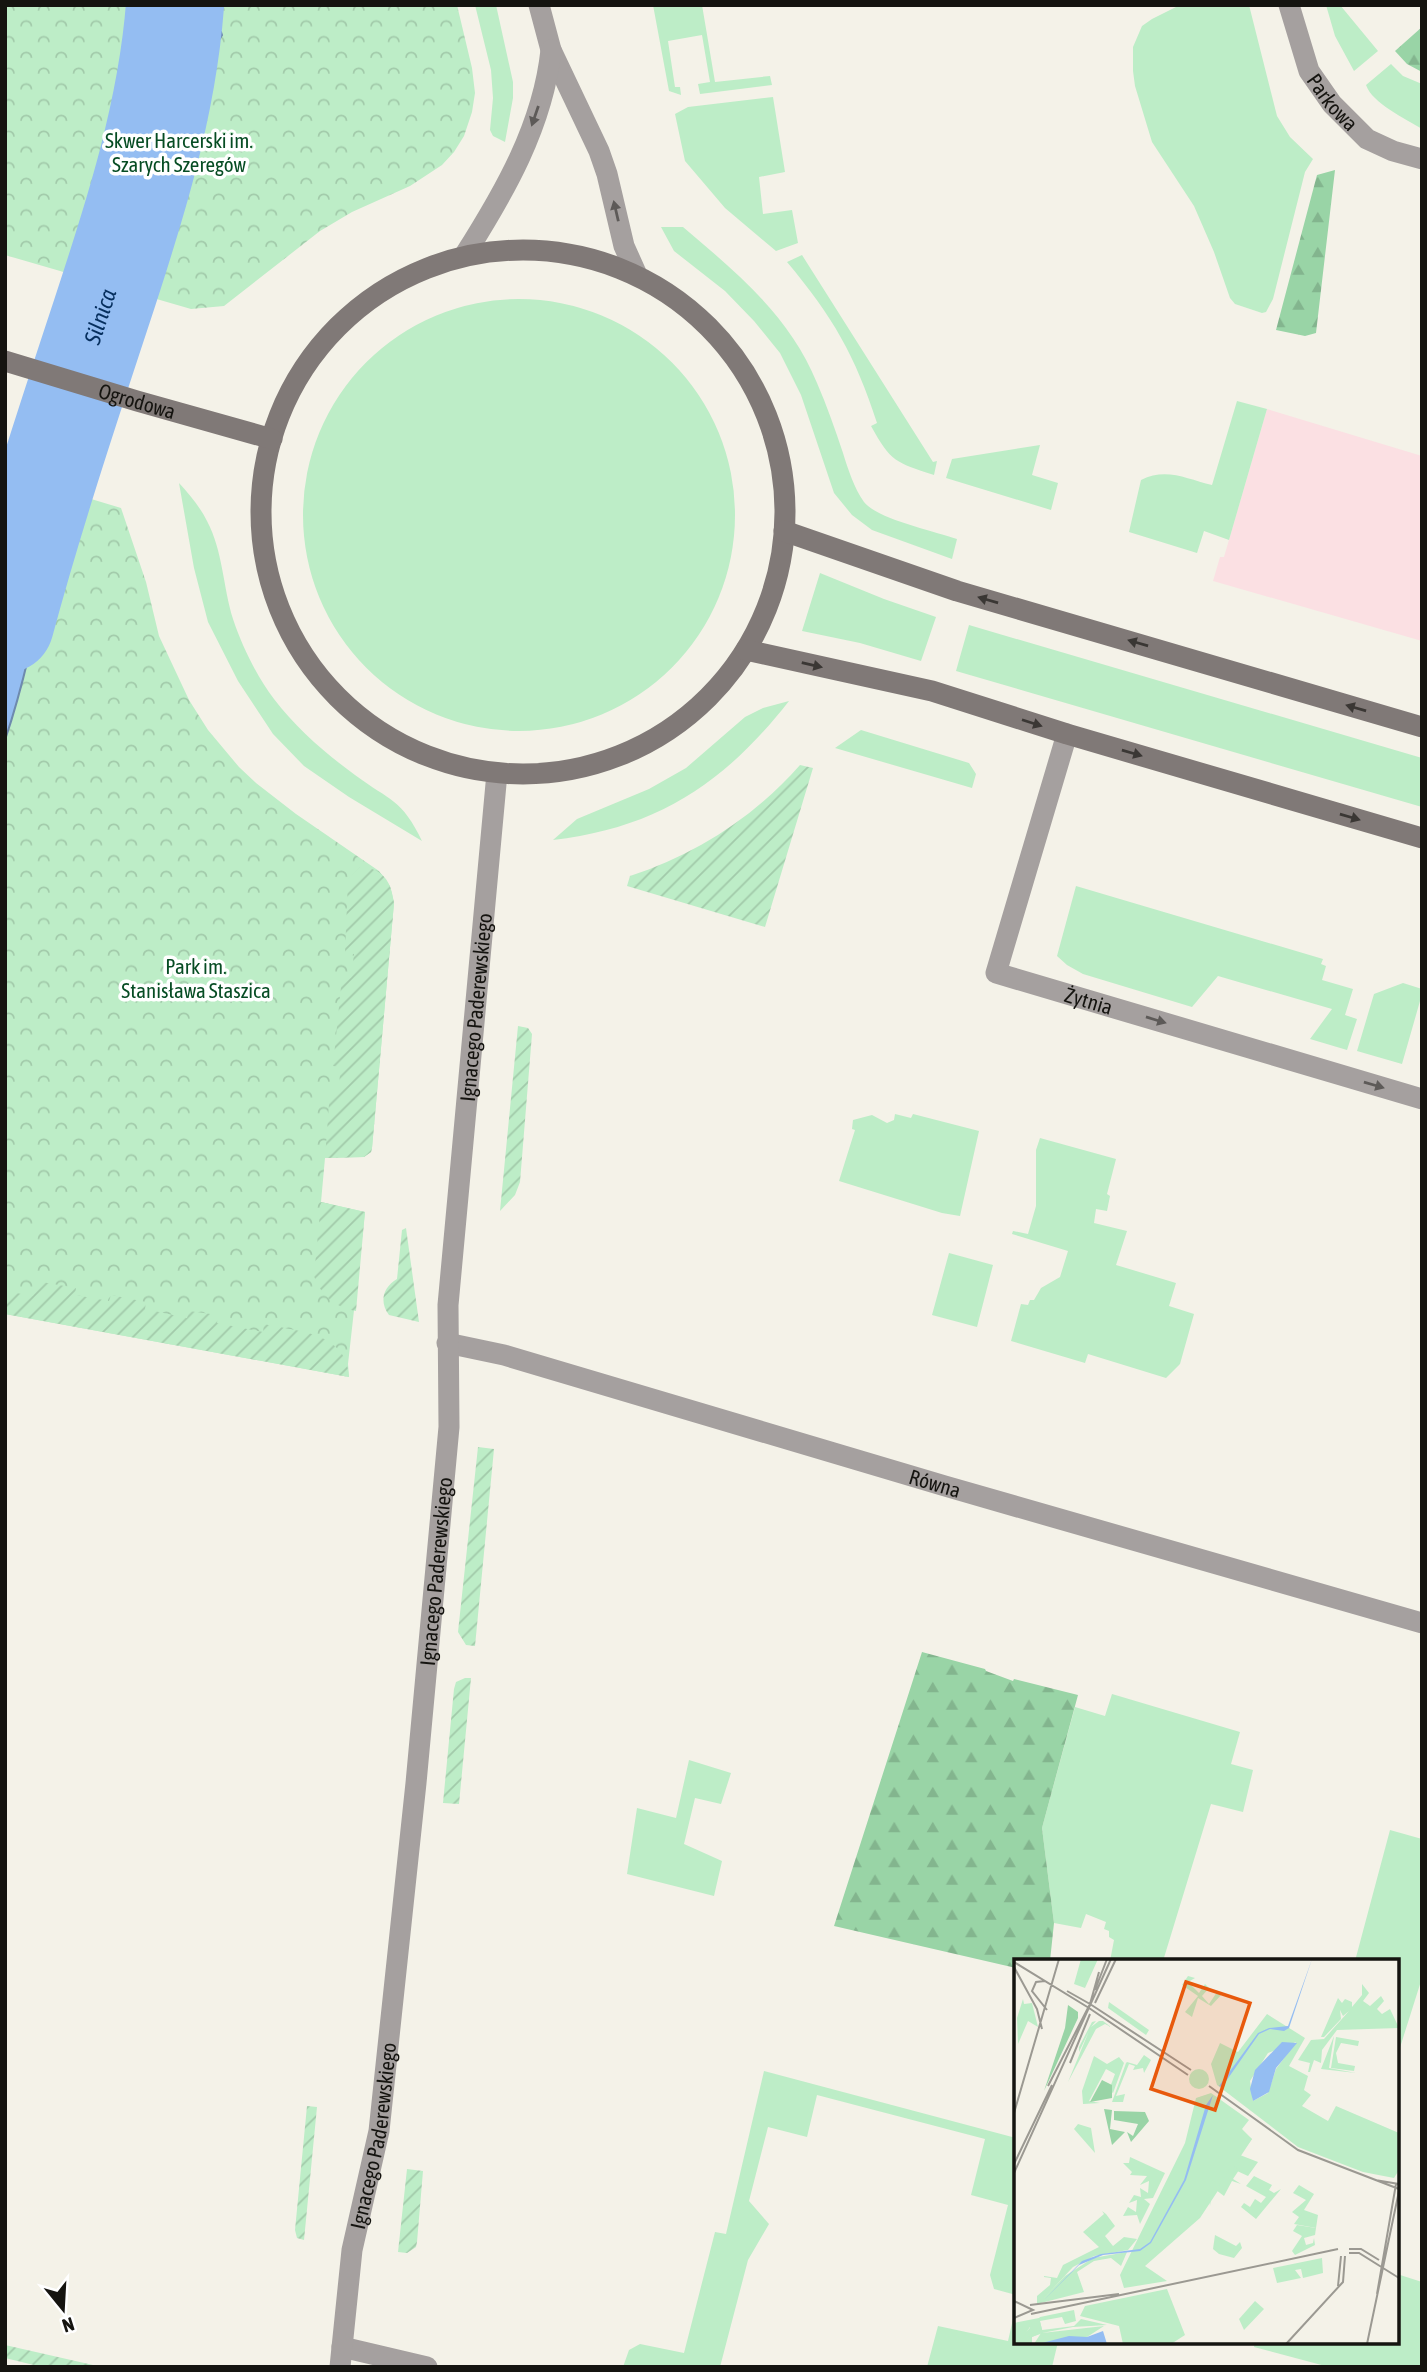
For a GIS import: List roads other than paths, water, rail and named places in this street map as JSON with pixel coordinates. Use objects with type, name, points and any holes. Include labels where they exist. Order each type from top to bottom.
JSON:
[{"type":"street","points":[[539,5],[551,50],[599,151],[624,246],[637,275]]},
{"type":"street","name":"Parkowa","points":[[1289,5],[1309,71],[1332,104],[1367,139],[1393,151],[1422,159]]},
{"type":"street","points":[[464,256],[505,189],[530,132],[548,76],[551,50]]},
{"type":"street","points":[[509,251],[555,251],[594,260],[637,275],[661,288],[694,313],[720,339],[753,385],[772,432],[782,468],[786,499],[785,531],[775,585],[765,612],[746,650],[723,682],[691,713],[641,746],[592,766],[571,771],[497,773],[437,760],[370,725],[331,689],[286,626],[272,589],[261,513],[263,477],[280,410],[292,382],[340,322],[381,290],[427,267],[464,256],[509,251]]},
{"type":"street","name":"Ogrodowa","points":[[15,364],[272,439]]},
{"type":"street","points":[[785,531],[957,591],[1422,727]]},
{"type":"street","points":[[746,650],[932,691],[1067,734],[1422,838]]},
{"type":"street","name":"Żytnia","points":[[1067,734],[996,973],[1422,1100]]},
{"type":"street","name":"Ignacego Paderewskiego","points":[[341,2357],[352,2250],[379,2131],[416,1783],[449,1427],[448,1305],[497,773]]},
{"type":"street","name":"Równa","points":[[447,1343],[504,1355],[945,1486],[1422,1623]]},
{"type":"street","points":[[341,2357],[427,2367]]},
{"type":"water","points":[[145,5],[199,5],[202,26],[221,32],[222,35],[217,43],[201,40],[197,42],[182,128],[140,295],[92,280],[123,143]]},
{"type":"water","points":[[32,481],[86,497],[82,510],[77,511],[47,539],[44,546],[50,550],[41,598],[26,670],[5,740],[5,520],[15,495]]},
{"type":"waterway","name":"Silnica","points":[[5,624],[27,546],[137,200],[165,84],[175,5]]},
{"type":"park label","name":"Skwer Harcerski im. Szarych Szeregów","points":[[179,152]]},
{"type":"park label","name":"Park im. Stanisława Staszica","points":[[196,978]]}]
